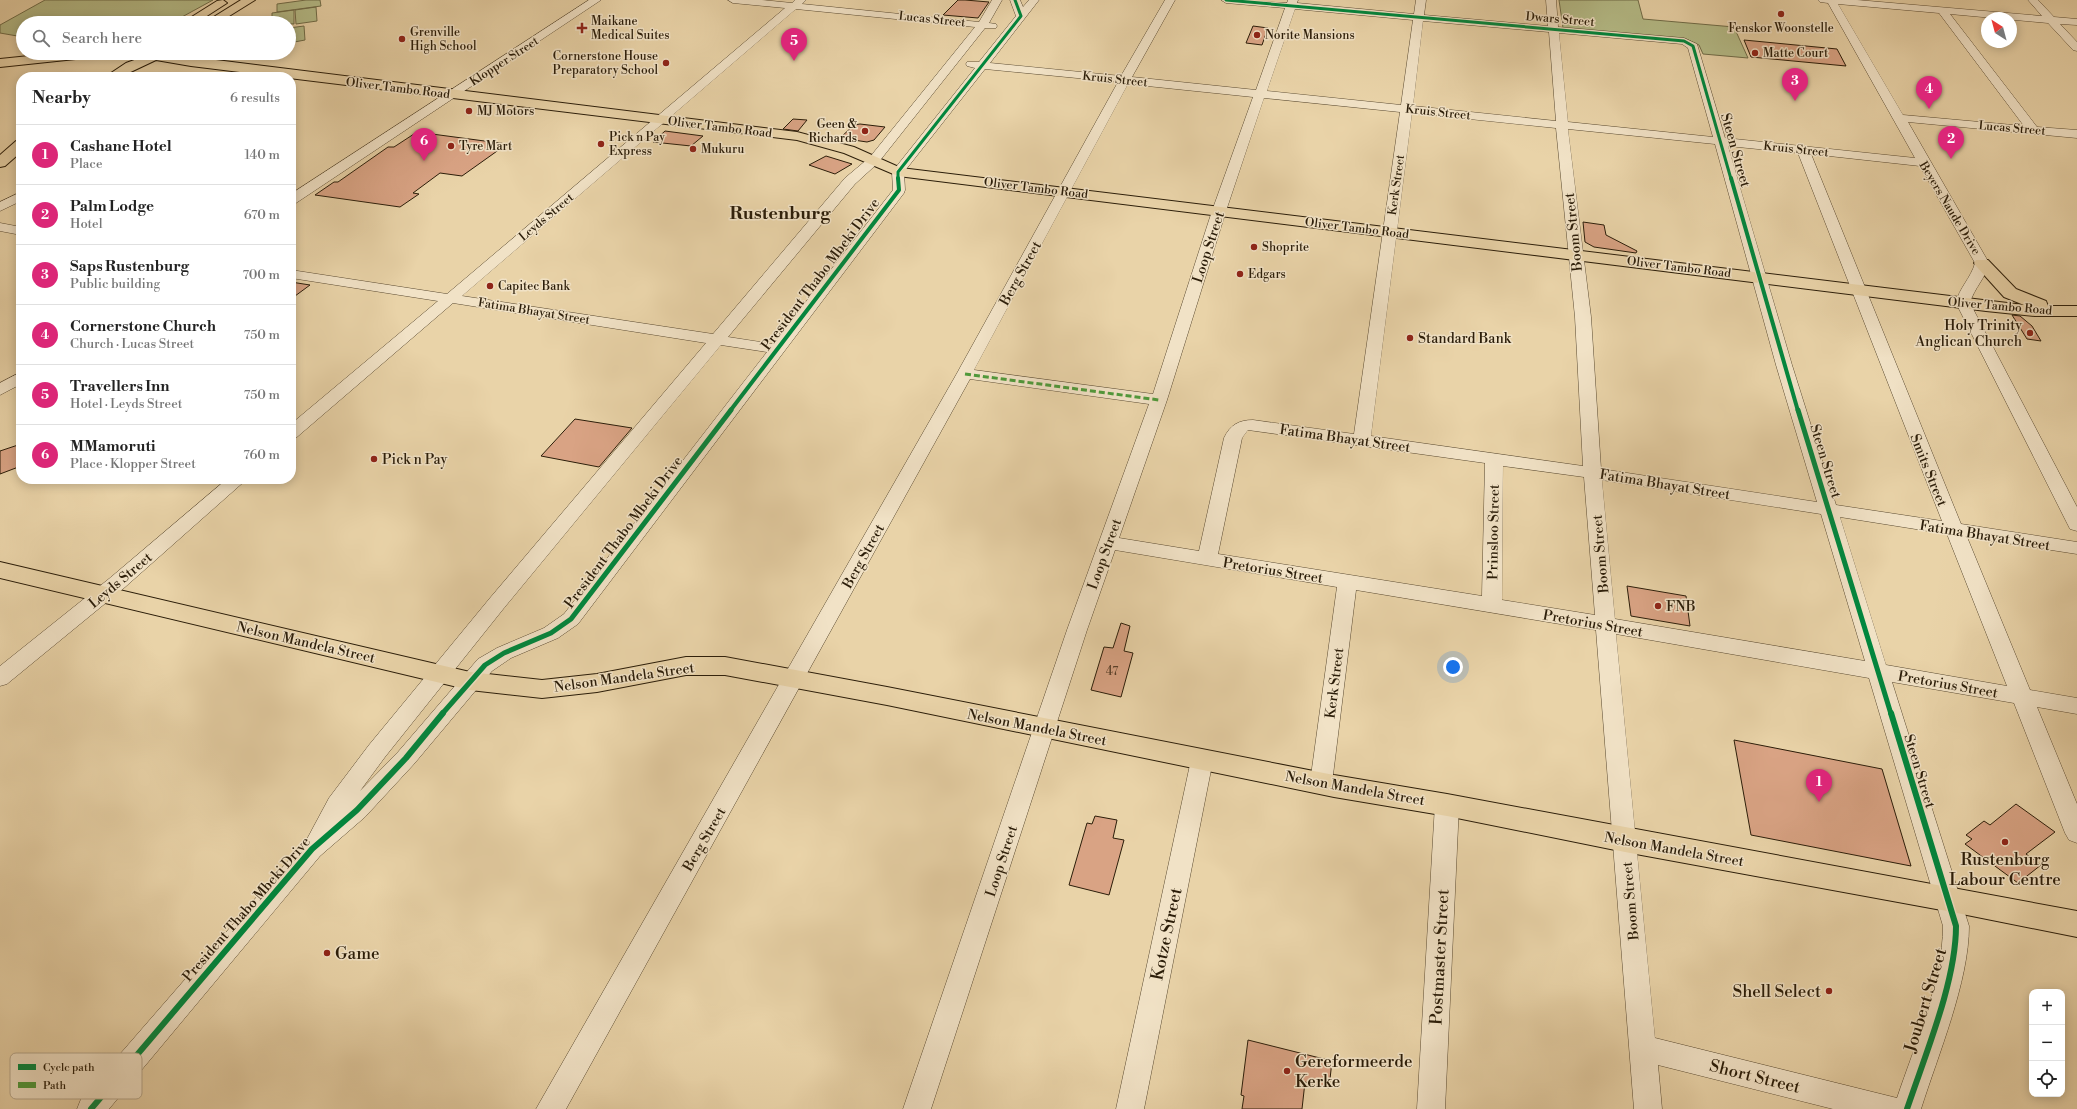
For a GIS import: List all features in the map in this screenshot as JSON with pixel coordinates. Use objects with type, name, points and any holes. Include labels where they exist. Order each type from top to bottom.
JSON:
[{"type":"main road","points":[[200,16],[227,0]]},
{"type":"main road","points":[[222,16],[249,0]]},
{"type":"main road","points":[[0,63],[27,60]]},
{"type":"main road","points":[[117,72],[132,60]]},
{"type":"main road","name":"Oliver Tambo Road","points":[[195,60],[275,72]]},
{"type":"main road","name":"Oliver Tambo Road","points":[[296,75],[817,140],[834,143],[875,158],[898,172],[1576,254],[1857,289],[1963,304],[2036,311],[2069,311]]},
{"type":"main road","points":[[0,163],[16,149]]},
{"type":"main road","points":[[1982,263],[2010,293],[2034,304],[2069,311]]},
{"type":"main road","name":"Nelson Mandela Street","points":[[0,570],[105,593],[470,681],[542,689],[597,683],[686,666],[725,666],[796,678],[1321,783],[1447,804],[1625,840],[1947,898],[2077,924]]},
{"type":"street","name":"Klopper Street","points":[[296,197],[596,0]]},
{"type":"street","name":"Lucas Street","points":[[733,0],[798,3],[982,25],[1012,27]]},
{"type":"street","name":"President Thabo Mbeki Drive","points":[[312,849],[337,806],[377,751],[850,181],[875,158],[954,62],[982,25],[997,0]]},
{"type":"street","points":[[1015,0],[1021,16]]},
{"type":"street","points":[[898,172],[981,65],[1034,0]]},
{"type":"street","name":"Berg Street","points":[[550,1109],[796,678],[965,374],[1124,79],[1170,0]]},
{"type":"street","name":"Dwars Street","points":[[1226,0],[1292,3],[1419,17],[1677,40]]},
{"type":"street","name":"Kerk Street","points":[[1362,441],[1421,0]]},
{"type":"street","name":"Boom Street","points":[[1552,0],[1562,125],[1583,317],[1592,473],[1648,1109]]},
{"type":"street","points":[[1818,0],[2077,22]]},
{"type":"street","points":[[2033,0],[2077,48]]},
{"type":"street","name":"Beyers Naude Drive","points":[[1831,1],[1900,118],[1922,162],[1982,263],[1981,270],[1966,292],[1963,304]]},
{"type":"street","name":"Leyds Street","points":[[296,430],[798,3]]},
{"type":"street","name":"Loop Street","points":[[917,1109],[1077,630],[1159,400],[1219,211],[1292,3]]},
{"type":"street","points":[[1942,10],[2033,130]]},
{"type":"street","name":"Steen Street","points":[[1677,40],[1688,42],[1693,46],[1784,365],[1947,898]]},
{"type":"street","name":"Kruis Street","points":[[954,62],[1922,162]]},
{"type":"street","name":"Lucas Street","points":[[1900,118],[2077,134]]},
{"type":"street","name":"Smits Street","points":[[1804,150],[1857,289],[2077,833]]},
{"type":"street","name":"President Thabo Mbeki Drive","points":[[139,1053],[312,849],[357,810],[406,758],[470,681],[485,666],[504,653],[551,633],[571,619],[899,190],[898,172]]},
{"type":"street","points":[[0,207],[16,199]]},
{"type":"street","points":[[0,227],[16,230]]},
{"type":"street","name":"Fatima Bhayat Street","points":[[296,275],[778,349]]},
{"type":"street","points":[[1963,304],[2077,525]]},
{"type":"street","points":[[965,374],[1159,400]]},
{"type":"street","points":[[0,390],[16,380]]},
{"type":"street","name":"Fatima Bhayat Street","points":[[1207,560],[1233,438],[1235,433],[1241,427],[1253,425],[1494,458],[2077,548]]},
{"type":"street","name":"Prinsloo Street","points":[[1492,605],[1494,458]]},
{"type":"street","name":"Leyds Street","points":[[0,678],[105,593],[232,484]]},
{"type":"street","name":"Pretorius Street","points":[[1108,543],[1492,605],[1606,626],[2077,706]]},
{"type":"street","name":"Kerk Street","points":[[1321,783],[1347,582]]},
{"type":"street","name":"Kotze Street","points":[[1130,1109],[1202,760]]},
{"type":"street","name":"Postmaster Street","points":[[1431,1109],[1447,804]]},
{"type":"street","name":"Joubert Street","points":[[1907,1109],[1945,993],[1956,945],[1956,926],[1947,898]]},
{"type":"street","name":"Short Street","points":[[1642,1048],[1890,1109]]},
{"type":"street","name":"President Thabo Mbeki Drive","points":[[91,1109],[100,1099]]},
{"type":"green space","points":[[45,0],[213,0],[184,16],[16,16]]},
{"type":"green space","points":[[306,0],[320,0],[321,6],[277,12],[277,4]]},
{"type":"green space","points":[[1559,0],[1638,0],[1643,19],[1734,27],[1748,58],[1703,54],[1699,45],[1686,39],[1563,28]]},
{"type":"green space","points":[[316,7],[317,21],[296,24],[295,10]]},
{"type":"green space","points":[[294,10],[294,16],[272,16],[272,13]]},
{"type":"green space","points":[[16,16],[16,36],[0,33],[0,25]]},
{"type":"green space","points":[[304,26],[305,40],[296,42],[296,27]]},
{"type":"building","points":[[958,0],[989,2],[978,18],[943,15]]},
{"type":"building","name":"Norite Mansions","points":[[1253,26],[1268,28],[1262,45],[1246,43]]},
{"type":"building","points":[[1744,40],[1837,49],[1846,66],[1751,57]]},
{"type":"building","points":[[793,119],[807,120],[798,131],[783,129]]},
{"type":"building","name":"Geen & Richards","points":[[860,124],[885,127],[874,140],[867,142],[840,138],[854,125]]},
{"type":"building","points":[[665,131],[703,136],[691,146],[653,142]]},
{"type":"building","points":[[417,132],[507,144],[462,176],[440,173],[413,193],[419,194],[400,207],[315,195],[334,182],[338,182],[388,147],[394,147]]},
{"type":"building","points":[[826,156],[852,164],[835,174],[809,165]]},
{"type":"building","points":[[1583,222],[1604,225],[1606,235],[1637,251],[1636,253],[1594,247],[1585,242]]},
{"type":"building","points":[[296,283],[310,285],[296,295]]},
{"type":"building","name":"Holy Trinity Anglican Church","points":[[2012,315],[2020,316],[2032,326],[2041,341],[2027,339]]},
{"type":"building","points":[[575,419],[632,428],[599,467],[541,456]]},
{"type":"building","points":[[16,446],[16,468],[0,474],[0,451]]},
{"type":"building","name":"FNB","points":[[1627,586],[1686,596],[1690,626],[1631,616]]},
{"type":"building","points":[[1121,623],[1130,626],[1124,651],[1133,653],[1121,697],[1091,690],[1104,647],[1113,648]]},
{"type":"building","points":[[1734,740],[1882,769],[1911,866],[1751,835]]},
{"type":"building","name":"Rustenburg Labour Centre","points":[[2016,804],[2055,832],[2026,854],[2041,865],[2018,883],[1965,844],[1972,839],[1966,835],[1984,821],[1990,825]]},
{"type":"building","points":[[1095,816],[1117,820],[1113,838],[1124,840],[1109,895],[1069,885],[1087,823],[1092,824]]},
{"type":"building","name":"Gereformeerde Kerke","points":[[1248,1040],[1332,1061],[1329,1088],[1305,1082],[1302,1109],[1242,1109],[1244,1096],[1241,1095]]},
{"type":"marked path","points":[[965,374],[1159,400]]},
{"type":"cycle path","points":[[139,1053],[312,849],[357,810],[406,758],[485,665],[504,653],[551,633],[571,619],[899,190],[898,172],[1021,16],[1015,0]]},
{"type":"cycle path","points":[[1226,0],[1684,41],[1693,46],[1784,365],[1956,926],[1956,945],[1945,993],[1907,1109]]},
{"type":"cycle path","points":[[91,1109],[100,1099]]},
{"type":"place","name":"Fenskor Woonstelle","points":[[1781,14]]},
{"type":"place","name":"Maikane Medical Suites","points":[[582,28]]},
{"type":"place","name":"Norite Mansions","points":[[1257,35]]},
{"type":"place","name":"Grenville High School","points":[[402,39]]},
{"type":"place","name":"Matte Court","points":[[1755,53]]},
{"type":"place","name":"Travellers Inn","points":[[794,61]]},
{"type":"place","name":"Cornerstone House Preparatory School","points":[[666,63]]},
{"type":"place","name":"Saps Rustenburg","points":[[1795,101]]},
{"type":"place","name":"Cornerstone Church","points":[[1929,109]]},
{"type":"place","name":"MJ Motors","points":[[469,111]]},
{"type":"place","name":"Geen & Richards","points":[[865,131]]},
{"type":"place","name":"Pick n Pay Express","points":[[601,144]]},
{"type":"place","name":"Tyre Mart","points":[[451,146]]},
{"type":"place","name":"Mukuru","points":[[693,149]]},
{"type":"place","name":"Palm Lodge","points":[[1951,159]]},
{"type":"place","name":"MMamoruti","points":[[424,161]]},
{"type":"place","name":"Shoprite","points":[[1254,247]]},
{"type":"place","name":"Edgars","points":[[1240,274]]},
{"type":"place","name":"Capitec Bank","points":[[490,286]]},
{"type":"place","name":"Holy Trinity Anglican Church","points":[[2030,333]]},
{"type":"place","name":"Standard Bank","points":[[1410,338]]},
{"type":"place","name":"Pick n Pay","points":[[374,459]]},
{"type":"place","name":"FNB","points":[[1658,606]]},
{"type":"place","name":"Cashane Hotel","points":[[1819,802]]},
{"type":"place","name":"Rustenburg Labour Centre","points":[[2005,842]]},
{"type":"place","name":"Game","points":[[327,953]]},
{"type":"place","name":"Shell Select","points":[[1829,991]]},
{"type":"place","name":"Gereformeerde Kerke","points":[[1287,1071]]},
{"type":"district","name":"Rustenburg","points":[[780,213]]}]
